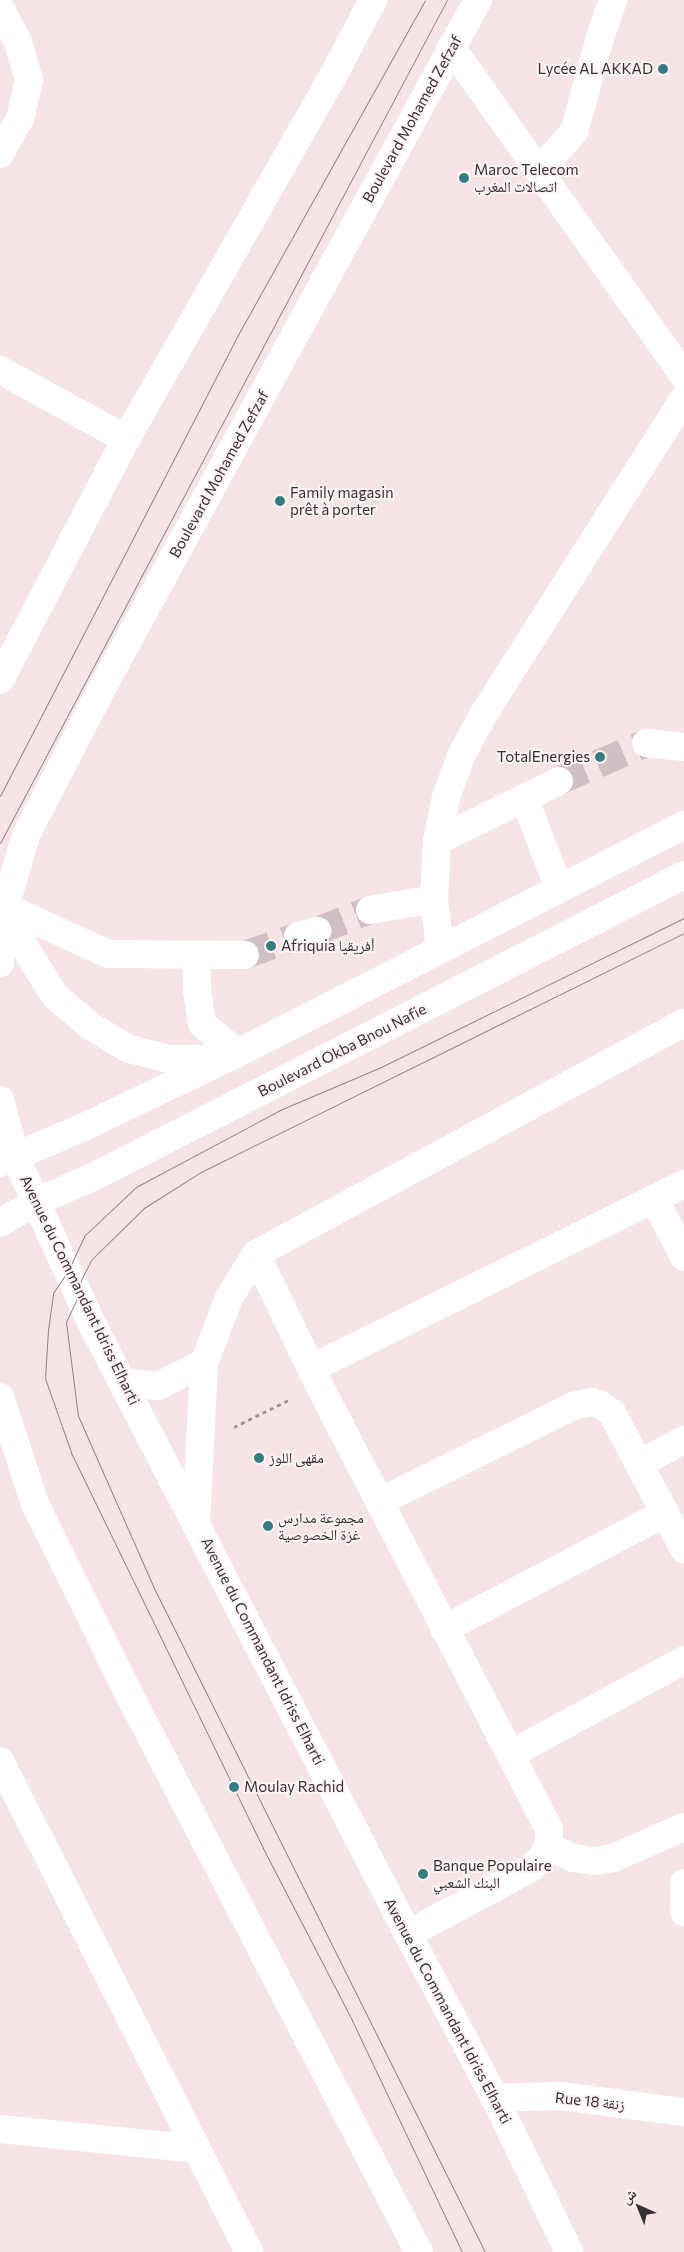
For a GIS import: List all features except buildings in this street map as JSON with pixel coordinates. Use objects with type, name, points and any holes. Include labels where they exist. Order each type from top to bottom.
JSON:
[{"type":"main road","points":[[0,680],[126,439],[334,74],[373,0]]},
{"type":"main road","name":"Boulevard Mohamed Zefzaf","points":[[0,963],[5,907],[26,835],[81,730],[478,0]]},
{"type":"main road","points":[[538,170],[574,132],[600,38],[613,0]]},
{"type":"main road","points":[[0,8],[18,42],[29,80],[20,118],[0,154]]},
{"type":"main road","points":[[451,47],[684,376]]},
{"type":"main road","points":[[0,370],[126,439]]},
{"type":"main road","points":[[440,948],[434,899],[437,841],[446,797],[459,763],[484,715],[684,398]]},
{"type":"main road","points":[[646,743],[684,747]]},
{"type":"main road","points":[[437,841],[559,781]]},
{"type":"main road","points":[[524,798],[559,888]]},
{"type":"main road","points":[[0,1100],[8,1159],[84,1127],[232,1056],[440,948],[684,825]]},
{"type":"main road","name":"Boulevard Okba Bnou Nafie","points":[[0,1224],[36,1202],[95,1176],[684,875]]},
{"type":"main road","points":[[370,910],[434,899]]},
{"type":"main road","points":[[5,907],[108,954],[245,955]]},
{"type":"main road","points":[[5,907],[30,956],[55,996],[90,1026],[129,1049],[169,1059],[232,1056]]},
{"type":"main road","points":[[196,955],[197,991],[202,1024],[232,1056]]},
{"type":"main road","points":[[196,1522],[204,1363],[229,1298],[256,1254],[684,1023]]},
{"type":"main road","name":"Avenue du Commandant Idriss Elharti","points":[[8,1159],[36,1202],[93,1326],[495,2098],[569,2252]]},
{"type":"main road","points":[[315,1376],[684,1184]]},
{"type":"main road","points":[[655,1200],[684,1257]]},
{"type":"main road","points":[[256,1254],[379,1502],[444,1629],[512,1754],[549,1829],[548,1846],[545,1854],[531,1868],[408,1934]]},
{"type":"main road","points":[[123,1382],[158,1386],[204,1363]]},
{"type":"main road","points":[[0,1397],[35,1504],[133,1702],[420,2252]]},
{"type":"main road","points":[[379,1502],[573,1406],[590,1402],[602,1404],[612,1413],[640,1463],[684,1550]]},
{"type":"main road","points":[[640,1463],[684,1440]]},
{"type":"main road","points":[[0,1460],[12,1471],[35,1504]]},
{"type":"main road","points":[[444,1629],[665,1513]]},
{"type":"main road","points":[[512,1754],[684,1660]]},
{"type":"main road","points":[[4,1778],[249,2252]]},
{"type":"main road","points":[[548,1846],[573,1858],[595,1861],[613,1858],[684,1827]]},
{"type":"main road","points":[[684,1883],[684,1912]]},
{"type":"main road","name":"Rue 18 زنقة","points":[[495,2098],[560,2096],[684,2112]]},
{"type":"main road","points":[[0,2129],[197,2149]]},
{"type":"path","points":[[199,1443],[315,1376]]},
{"type":"tunnel","points":[[559,781],[646,743]]},
{"type":"tunnel","points":[[317,931],[370,910]]},
{"type":"tunnel","points":[[245,955],[298,936]]},
{"type":"tram line","points":[[0,796],[239,333],[425,0]]},
{"type":"tram line","points":[[0,843],[447,0]]},
{"type":"tram line","points":[[462,2252],[352,2020],[263,1848],[71,1452],[45,1378],[48,1330],[53,1293],[68,1271],[84,1236],[136,1187],[280,1110],[379,1068],[684,918]]},
{"type":"tram line","points":[[485,2252],[154,1588],[78,1416],[66,1322],[79,1294],[81,1280],[91,1260],[144,1208],[201,1172],[684,933]]},
{"type":"place","name":"Lycée AL AKKAD","points":[[663,69]]},
{"type":"place","name":"Maroc Telecom اتصالات المغرب","points":[[464,178]]},
{"type":"place","name":"Family magasin prêt à porter","points":[[280,501]]},
{"type":"place","name":"TotalEnergies","points":[[600,757]]},
{"type":"place","name":"Afriquia أفريقيا","points":[[271,946]]},
{"type":"place","name":"مقهى اللوز","points":[[259,1458]]},
{"type":"place","name":"مجموعة مدارس غزة الخصوصية","points":[[268,1526]]},
{"type":"place","name":"Moulay Rachid","points":[[234,1787]]},
{"type":"place","name":"Banque Populaire البنك الشعبي","points":[[423,1874]]}]
